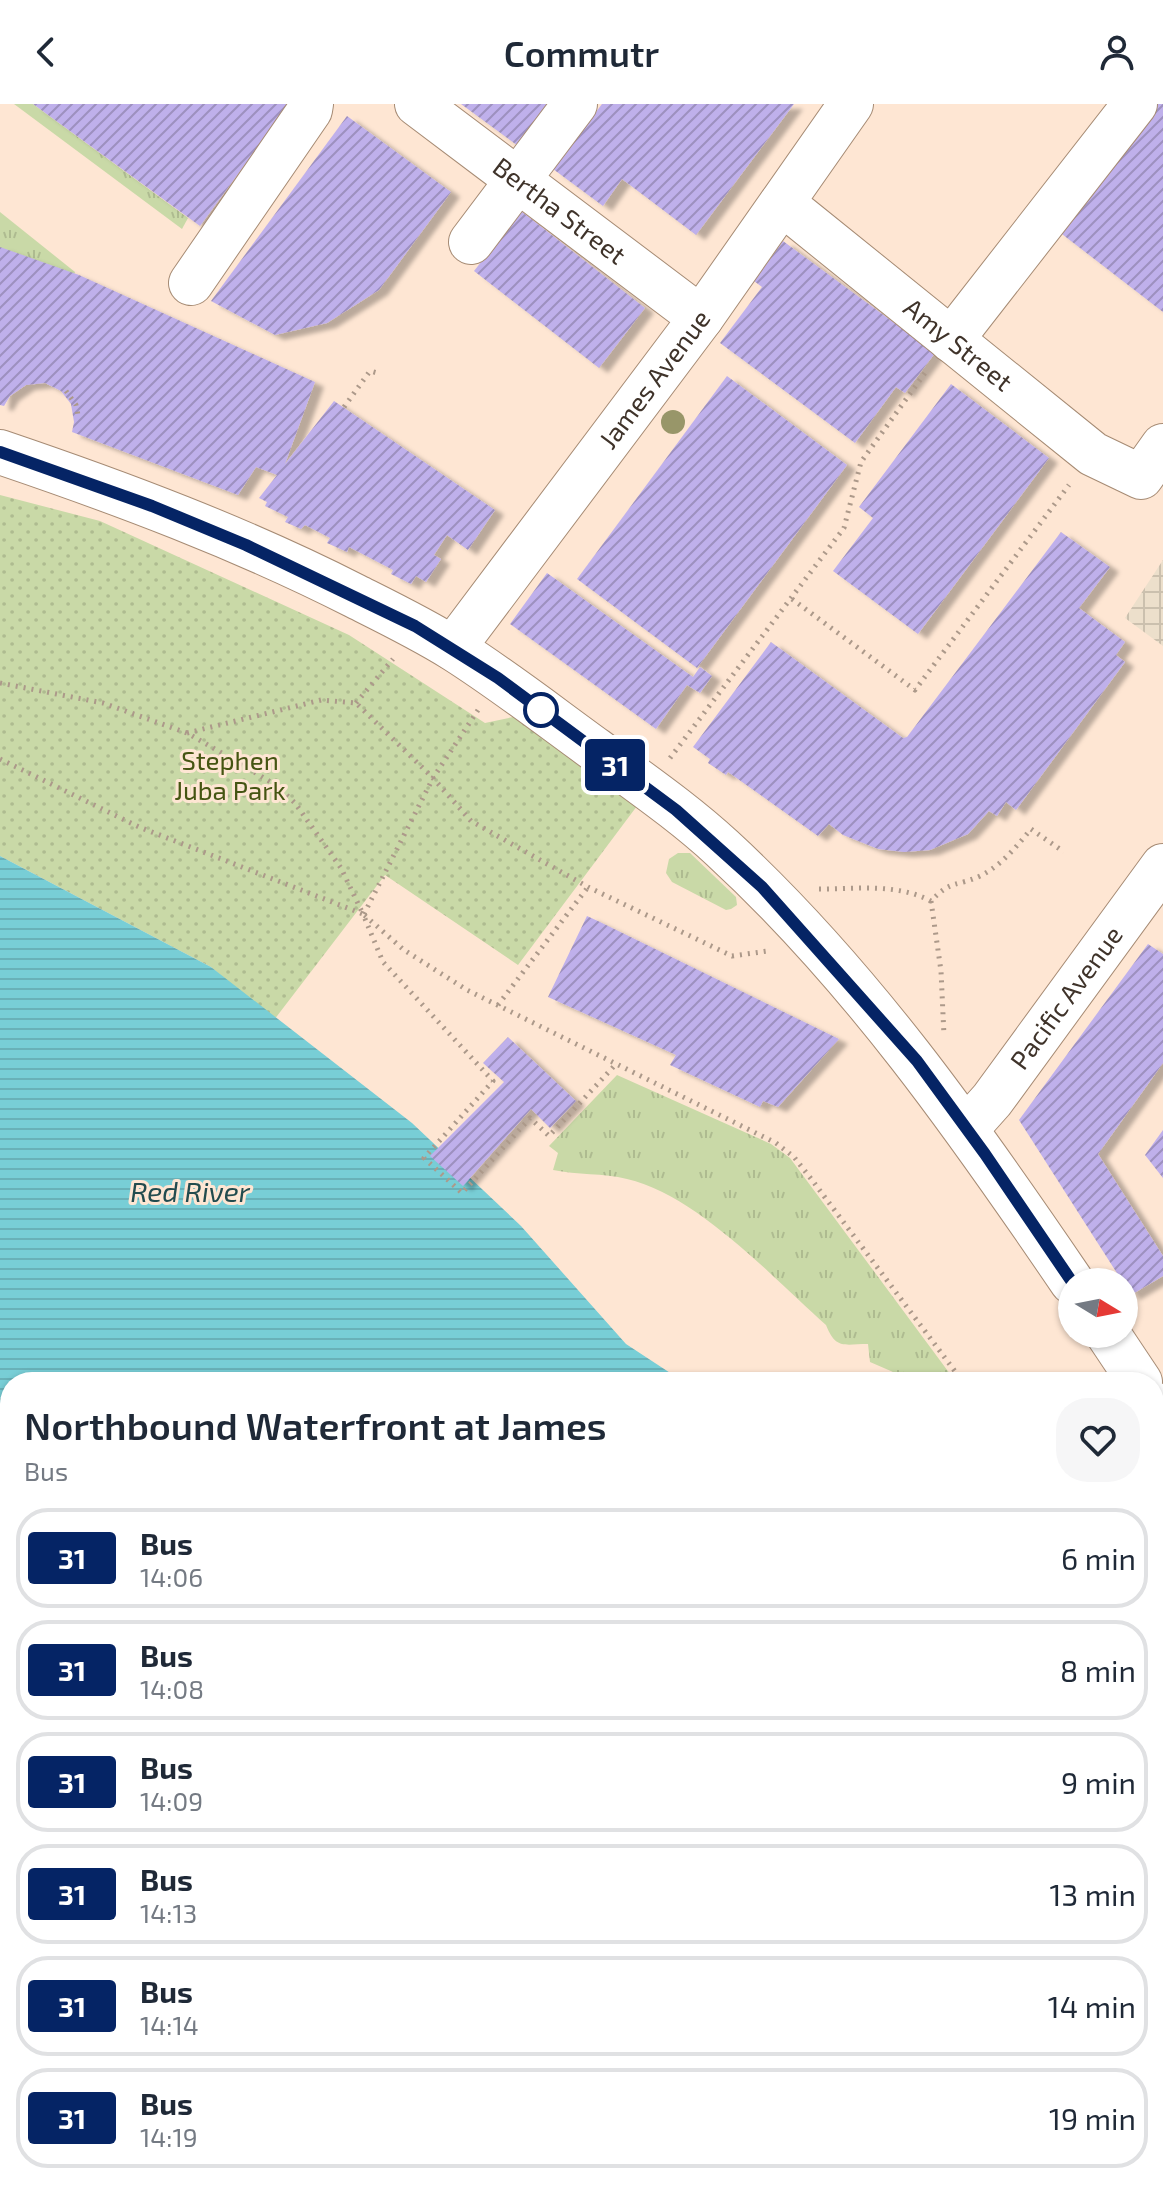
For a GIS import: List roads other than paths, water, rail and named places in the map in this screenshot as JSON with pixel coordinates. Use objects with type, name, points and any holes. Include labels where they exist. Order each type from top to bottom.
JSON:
[{"type":"street","points":[[191,283],[310,110],[311,104]]},
{"type":"street","name":"Bertha Street","points":[[417,104],[701,318]]},
{"type":"street","points":[[471,242],[575,104]]},
{"type":"street","name":"James Avenue","points":[[453,648],[701,318],[851,104]]},
{"type":"street","points":[[942,351],[1135,104]]},
{"type":"street","name":"Amy Street","points":[[782,203],[942,351],[1093,454],[1152,462]]},
{"type":"street","points":[[0,452],[152,506],[336,586],[453,648],[676,810],[721,847],[804,931],[917,1061],[1062,1268]]},
{"type":"street","name":"Pacific Avenue","points":[[967,1128],[992,1100],[1163,866]]},
{"type":"street","points":[[1117,1348],[1133,1372]]},
{"type":"water","name":"Red River","points":[[0,856],[211,967],[412,1123],[521,1226],[626,1344],[669,1372],[0,1372]]},
{"type":"park label","name":"Stephen Juba Park","points":[[230,776]]}]
